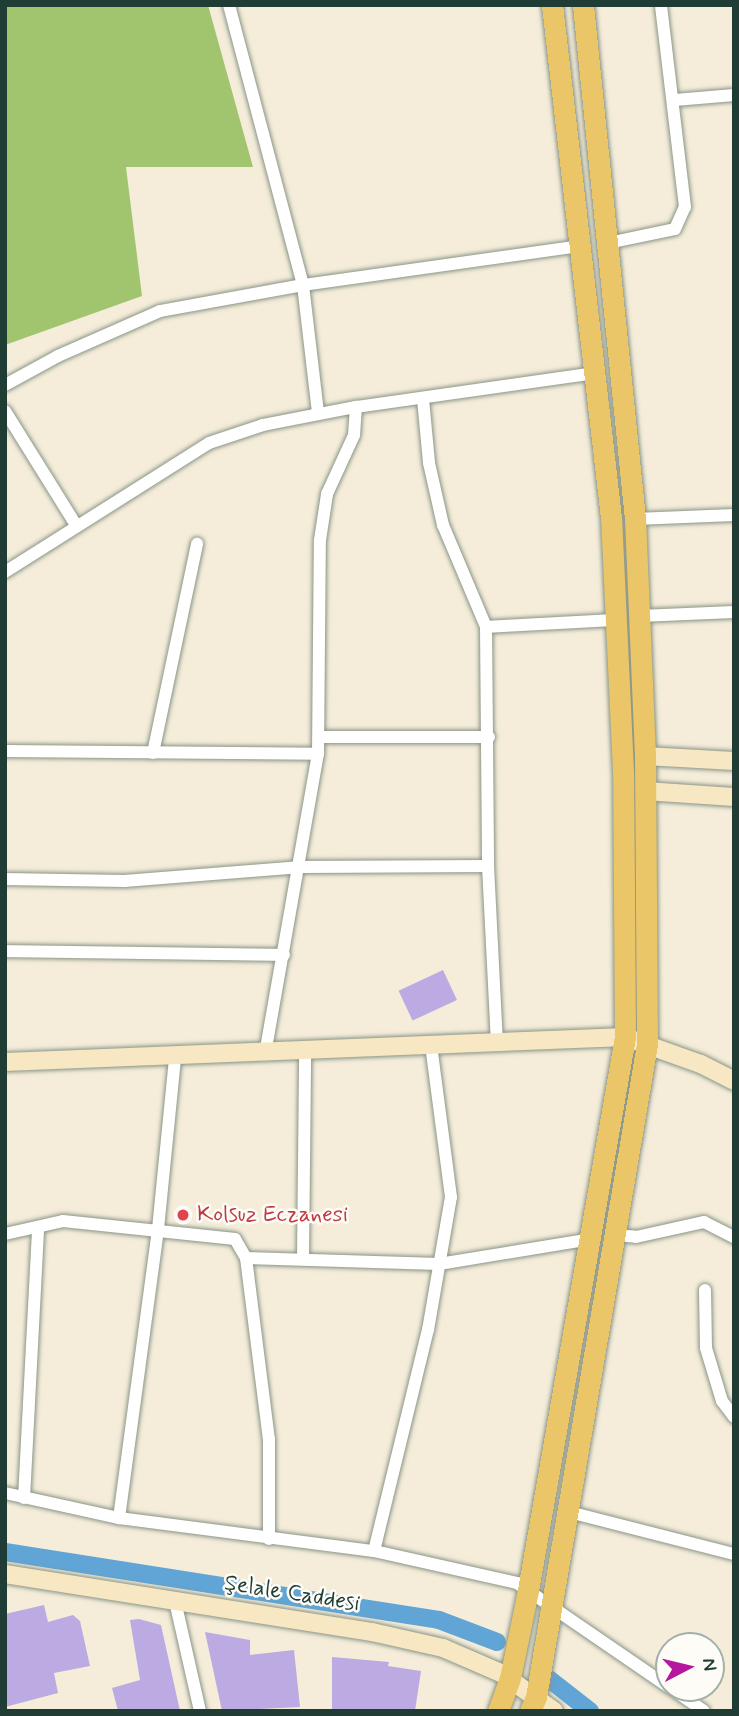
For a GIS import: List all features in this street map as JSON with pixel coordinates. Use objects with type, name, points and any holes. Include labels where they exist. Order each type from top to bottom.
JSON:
[{"type":"main road","points":[[498,1711],[510,1678],[528,1590],[592,1239],[625,1037],[617,620],[582,246],[552,5]]},
{"type":"main road","points":[[533,1704],[569,1512],[647,1044],[645,756],[635,519],[583,5]]},
{"type":"street","points":[[229,5],[303,285],[318,413]]},
{"type":"street","points":[[608,243],[675,229],[685,207],[676,100],[661,5]]},
{"type":"street","points":[[676,100],[734,95]]},
{"type":"street","points":[[5,385],[58,356],[160,311],[303,285],[582,246]]},
{"type":"street","points":[[5,572],[209,443],[318,413],[595,373]]},
{"type":"street","points":[[423,399],[429,463],[443,525],[486,628],[488,866],[496,1042]]},
{"type":"street","points":[[265,1054],[301,867],[318,754],[320,540],[327,494],[354,435],[356,407]]},
{"type":"street","points":[[5,411],[76,525]]},
{"type":"street","points":[[635,519],[734,515]]},
{"type":"street","points":[[153,752],[197,544]]},
{"type":"street","points":[[639,616],[734,612]]},
{"type":"street","points":[[486,628],[617,620]]},
{"type":"street","points":[[319,737],[489,737]]},
{"type":"street","points":[[5,751],[318,754]]},
{"type":"street","points":[[645,756],[734,761]]},
{"type":"street","points":[[645,791],[734,797]]},
{"type":"street","points":[[5,879],[124,881],[301,867],[488,866]]},
{"type":"street","points":[[5,951],[284,955]]},
{"type":"street","points":[[5,1062],[175,1059],[625,1037],[734,1081]]},
{"type":"street","points":[[374,1551],[439,1264],[451,1197],[431,1045]]},
{"type":"street","points":[[303,1258],[304,1052]]},
{"type":"street","points":[[119,1518],[158,1229],[175,1059]]},
{"type":"street","points":[[5,1234],[63,1222],[158,1229],[234,1239],[246,1258],[270,1439],[269,1539]]},
{"type":"street","points":[[615,1234],[636,1237],[704,1222],[734,1237]]},
{"type":"street","points":[[24,1498],[38,1227]]},
{"type":"street","points":[[246,1258],[439,1264],[592,1239]]},
{"type":"street","points":[[705,1290],[706,1348],[722,1401],[734,1417]]},
{"type":"street","points":[[5,1493],[119,1518],[374,1551],[517,1583],[655,1677]]},
{"type":"street","points":[[569,1512],[734,1554]]},
{"type":"street","name":"Şelale Caddesi","points":[[5,1574],[431,1645],[510,1678],[533,1704],[554,1711]]},
{"type":"street","points":[[175,1601],[200,1711]]},
{"type":"green space","points":[[5,5],[208,5],[253,167],[126,167],[142,296],[5,345]]},
{"type":"building","points":[[443,970],[457,1000],[413,1021],[399,991]]},
{"type":"building","points":[[44,1605],[48,1622],[73,1615],[80,1621],[90,1666],[54,1673],[58,1693],[5,1707],[5,1614]]},
{"type":"building","points":[[139,1619],[161,1625],[180,1711],[118,1711],[112,1688],[140,1680],[130,1620]]},
{"type":"building","points":[[205,1632],[250,1640],[250,1655],[294,1650],[300,1707],[222,1711]]},
{"type":"building","points":[[332,1657],[389,1662],[388,1666],[421,1671],[415,1711],[332,1711]]},
{"type":"waterway","points":[[5,1552],[439,1620],[497,1642]]},
{"type":"waterway","points":[[549,1679],[590,1711]]},
{"type":"place","name":"Kolsuz Eczanesi","points":[[183,1215]]}]
